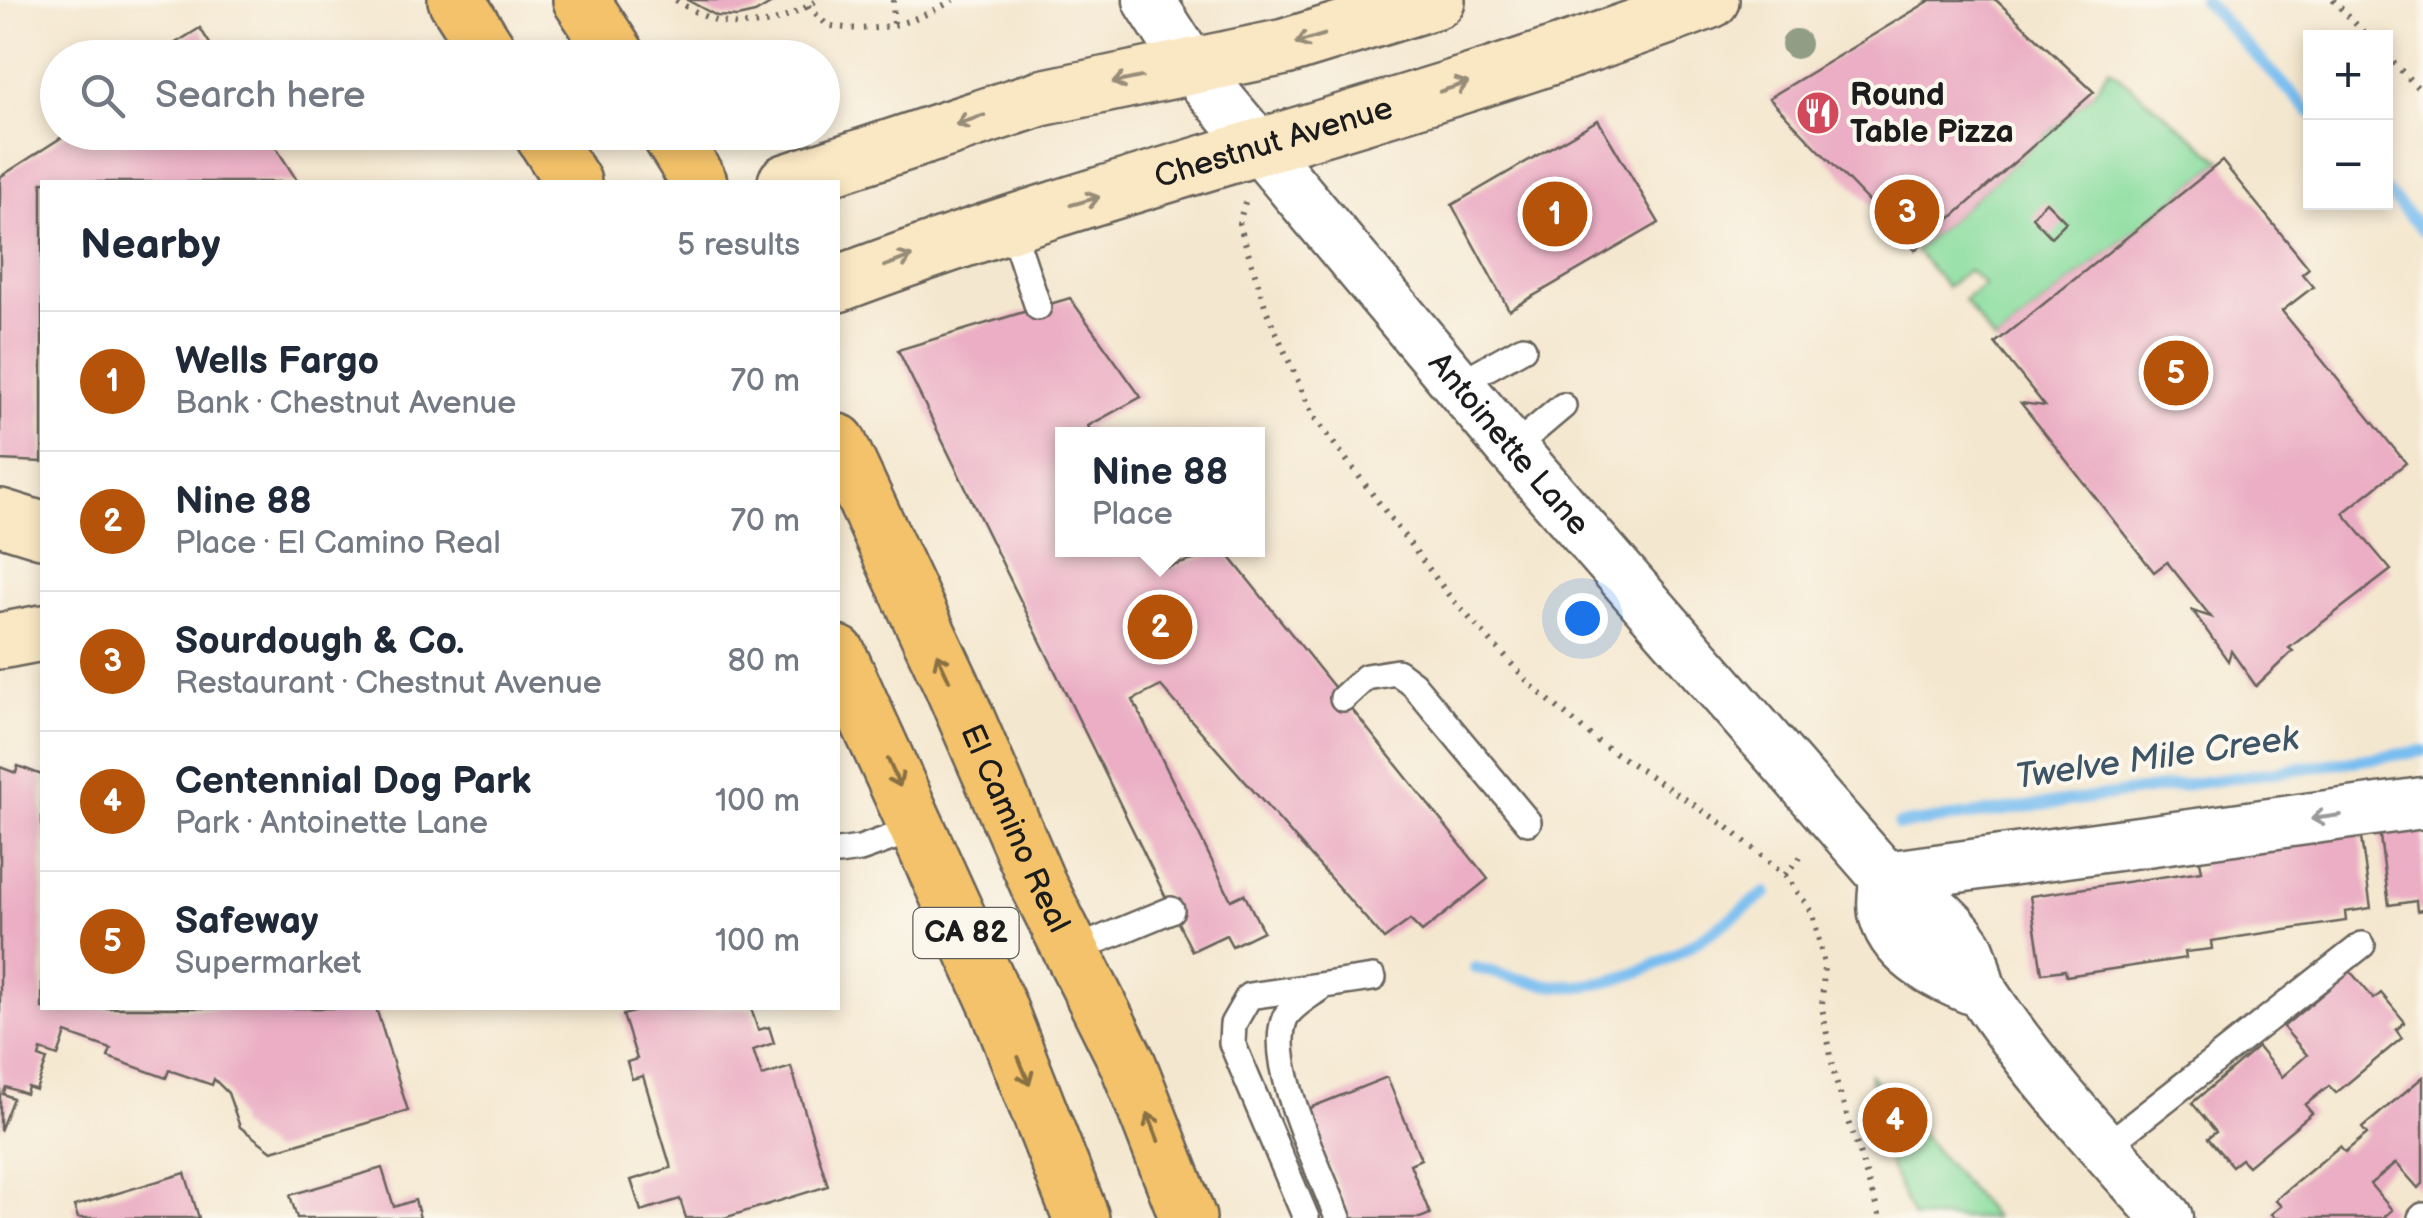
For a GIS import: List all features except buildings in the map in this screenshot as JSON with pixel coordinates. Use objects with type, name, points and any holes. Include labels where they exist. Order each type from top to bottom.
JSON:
[{"type":"main road","points":[[456,0],[481,40]]},
{"type":"main road","points":[[582,0],[608,40]]},
{"type":"main road","points":[[792,180],[1041,98],[1285,47],[1437,0]]},
{"type":"main road","name":"Chestnut Avenue","points":[[840,283],[1010,223],[1261,148],[1711,0]]},
{"type":"main road","points":[[553,150],[572,180]]},
{"type":"main road","points":[[679,150],[698,180]]},
{"type":"main road","name":"El Camino Real","points":[[840,446],[1128,1064],[1188,1218]]},
{"type":"main road","points":[[0,516],[40,529]]},
{"type":"main road","points":[[0,556],[40,546]]},
{"type":"main road","points":[[0,641],[40,634]]},
{"type":"main road","name":"CA 82","points":[[840,663],[853,724],[920,828],[998,1006],[1081,1218]]},
{"type":"street","name":"Antoinette Lane","points":[[1150,0],[1191,66],[1512,449],[1885,877]]},
{"type":"street","points":[[2167,1218],[2104,1147],[1982,993],[1936,975],[1907,949],[1885,917],[1885,877],[2423,803]]},
{"type":"lane","points":[[1010,223],[1038,307]]},
{"type":"lane","points":[[1458,384],[1523,348]]},
{"type":"lane","points":[[1512,449],[1563,406]]},
{"type":"lane","points":[[1343,698],[1366,678],[1397,672],[1412,684],[1528,822]]},
{"type":"lane","points":[[840,852],[860,849],[920,828]]},
{"type":"lane","points":[[1072,950],[1171,910]]},
{"type":"lane","points":[[2104,1147],[2362,945]]},
{"type":"lane","points":[[1306,1218],[1232,1043],[1232,1024],[1249,996],[1373,978]]},
{"type":"lane","points":[[1324,985],[1287,1014],[1279,1038],[1282,1065],[1338,1218]]},
{"type":"path","points":[[676,0],[701,18],[742,26],[777,22],[817,0]]},
{"type":"path","points":[[894,0],[894,26]]},
{"type":"path","points":[[808,6],[827,26],[850,30],[894,26],[953,0]]},
{"type":"path","points":[[2333,0],[2361,30]]},
{"type":"path","points":[[2393,62],[2423,94]]},
{"type":"path","points":[[1261,148],[1239,224],[1266,312],[1314,417],[1451,598],[1532,686],[1597,742],[1726,826],[1785,874],[1813,913],[1824,965],[1822,1006],[1835,1078],[1880,1218]]},
{"type":"green space","points":[[2109,68],[2222,161],[1995,343],[1964,300],[1985,285],[1968,270],[1947,287],[1915,250],[2094,92]]},
{"type":"green space","points":[[1869,1073],[1994,1218],[1913,1218],[1890,1167]]},
{"type":"waterway","points":[[2203,0],[2303,105]]},
{"type":"waterway","points":[[2393,198],[2423,230]]},
{"type":"waterway","name":"Twelve Mile Creek","points":[[1899,825],[2423,751]]},
{"type":"waterway","name":"Twelve Mile Creek","points":[[1475,968],[1558,986],[1616,980],[1695,943],[1766,893]]},
{"type":"place","name":"Round Table Pizza","points":[[1818,113]]},
{"type":"place","name":"Sourdough & Co.","points":[[1907,212]]},
{"type":"place","name":"Wells Fargo","points":[[1555,214]]},
{"type":"place","name":"Safeway","points":[[2176,373]]},
{"type":"place","name":"Nine 88","points":[[1160,627]]},
{"type":"place","name":"Centennial Dog Park","points":[[1895,1120]]}]
